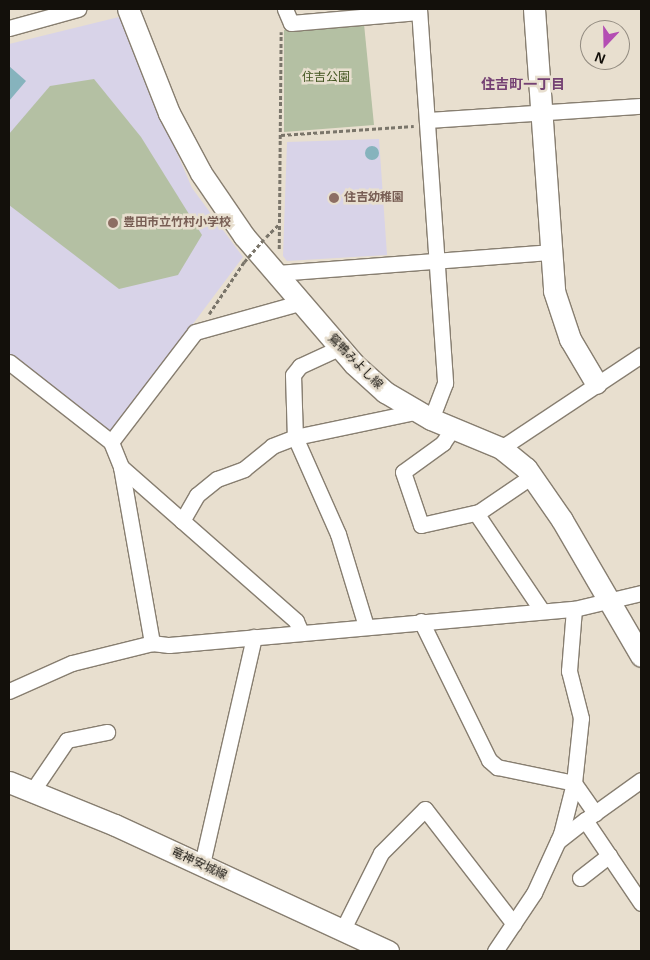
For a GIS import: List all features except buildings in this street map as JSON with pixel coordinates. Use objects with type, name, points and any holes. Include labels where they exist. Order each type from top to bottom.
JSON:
[{"type":"main road","name":"鴛鴨みよし線","points":[[128,9],[169,113],[201,173],[244,236],[278,273],[299,303],[339,348],[385,392],[425,415],[501,448],[532,476],[610,600],[641,656]]},
{"type":"main road","points":[[534,9],[548,252],[554,291],[570,339],[596,382]]},
{"type":"main road","name":"竜神安城線","points":[[9,782],[32,790],[202,864],[388,951]]},
{"type":"street","points":[[9,28],[78,9]]},
{"type":"street","points":[[182,521],[197,495],[217,479],[244,469],[272,446],[295,438],[425,415],[446,383],[419,11],[291,23],[286,14]]},
{"type":"street","points":[[428,120],[641,106]]},
{"type":"street","points":[[278,273],[437,259],[548,252]]},
{"type":"street","points":[[111,442],[195,332],[299,303]]},
{"type":"street","points":[[339,348],[300,366],[293,375],[295,438],[338,534],[366,626]]},
{"type":"street","points":[[501,448],[596,382],[641,355]]},
{"type":"street","points":[[9,362],[111,442],[121,467],[152,643]]},
{"type":"street","points":[[453,428],[443,444],[403,472],[421,525],[476,513],[532,476]]},
{"type":"street","points":[[121,467],[296,621],[301,632]]},
{"type":"street","points":[[476,513],[542,611]]},
{"type":"street","points":[[9,691],[72,663],[152,643],[254,637],[574,609],[641,593]]},
{"type":"street","points":[[495,951],[514,924],[558,841],[574,783],[581,718],[569,671],[574,609]]},
{"type":"street","points":[[421,621],[489,760],[497,767],[574,783]]},
{"type":"street","points":[[202,864],[254,637]]},
{"type":"street","points":[[32,790],[67,740],[107,732]]},
{"type":"street","points":[[558,841],[641,780]]},
{"type":"street","points":[[574,783],[609,855],[641,903]]},
{"type":"street","points":[[342,931],[381,853],[424,809],[514,924]]},
{"type":"street","points":[[580,878],[609,855]]},
{"type":"path","points":[[278,273],[281,135],[280,33],[286,14]]},
{"type":"path","points":[[281,135],[414,126],[428,120]]},
{"type":"path","points":[[195,332],[244,262],[279,224]]},
{"type":"shaded area","name":"豊田市立竹村小学校","points":[[119,17],[192,188],[243,257],[110,435],[9,355],[9,44]]},
{"type":"shaded area","name":"住吉幼稚園","points":[[379,139],[387,255],[287,261],[283,256],[287,142]]},
{"type":"green space","name":"住吉公園","points":[[364,24],[374,125],[284,132],[284,30]]},
{"type":"green space","points":[[94,79],[141,137],[202,235],[178,275],[119,289],[9,205],[9,134],[50,86]]},
{"type":"water","points":[[9,66],[26,81],[9,101]]},
{"type":"water","points":[[369,146],[375,146],[379,153],[375,160],[369,160],[365,156],[365,150]]},
{"type":"place","name":"住吉幼稚園","points":[[334,198]]},
{"type":"place","name":"豊田市立竹村小学校","points":[[113,223]]},
{"type":"district","name":"住吉町一丁目","points":[[523,84]]}]
